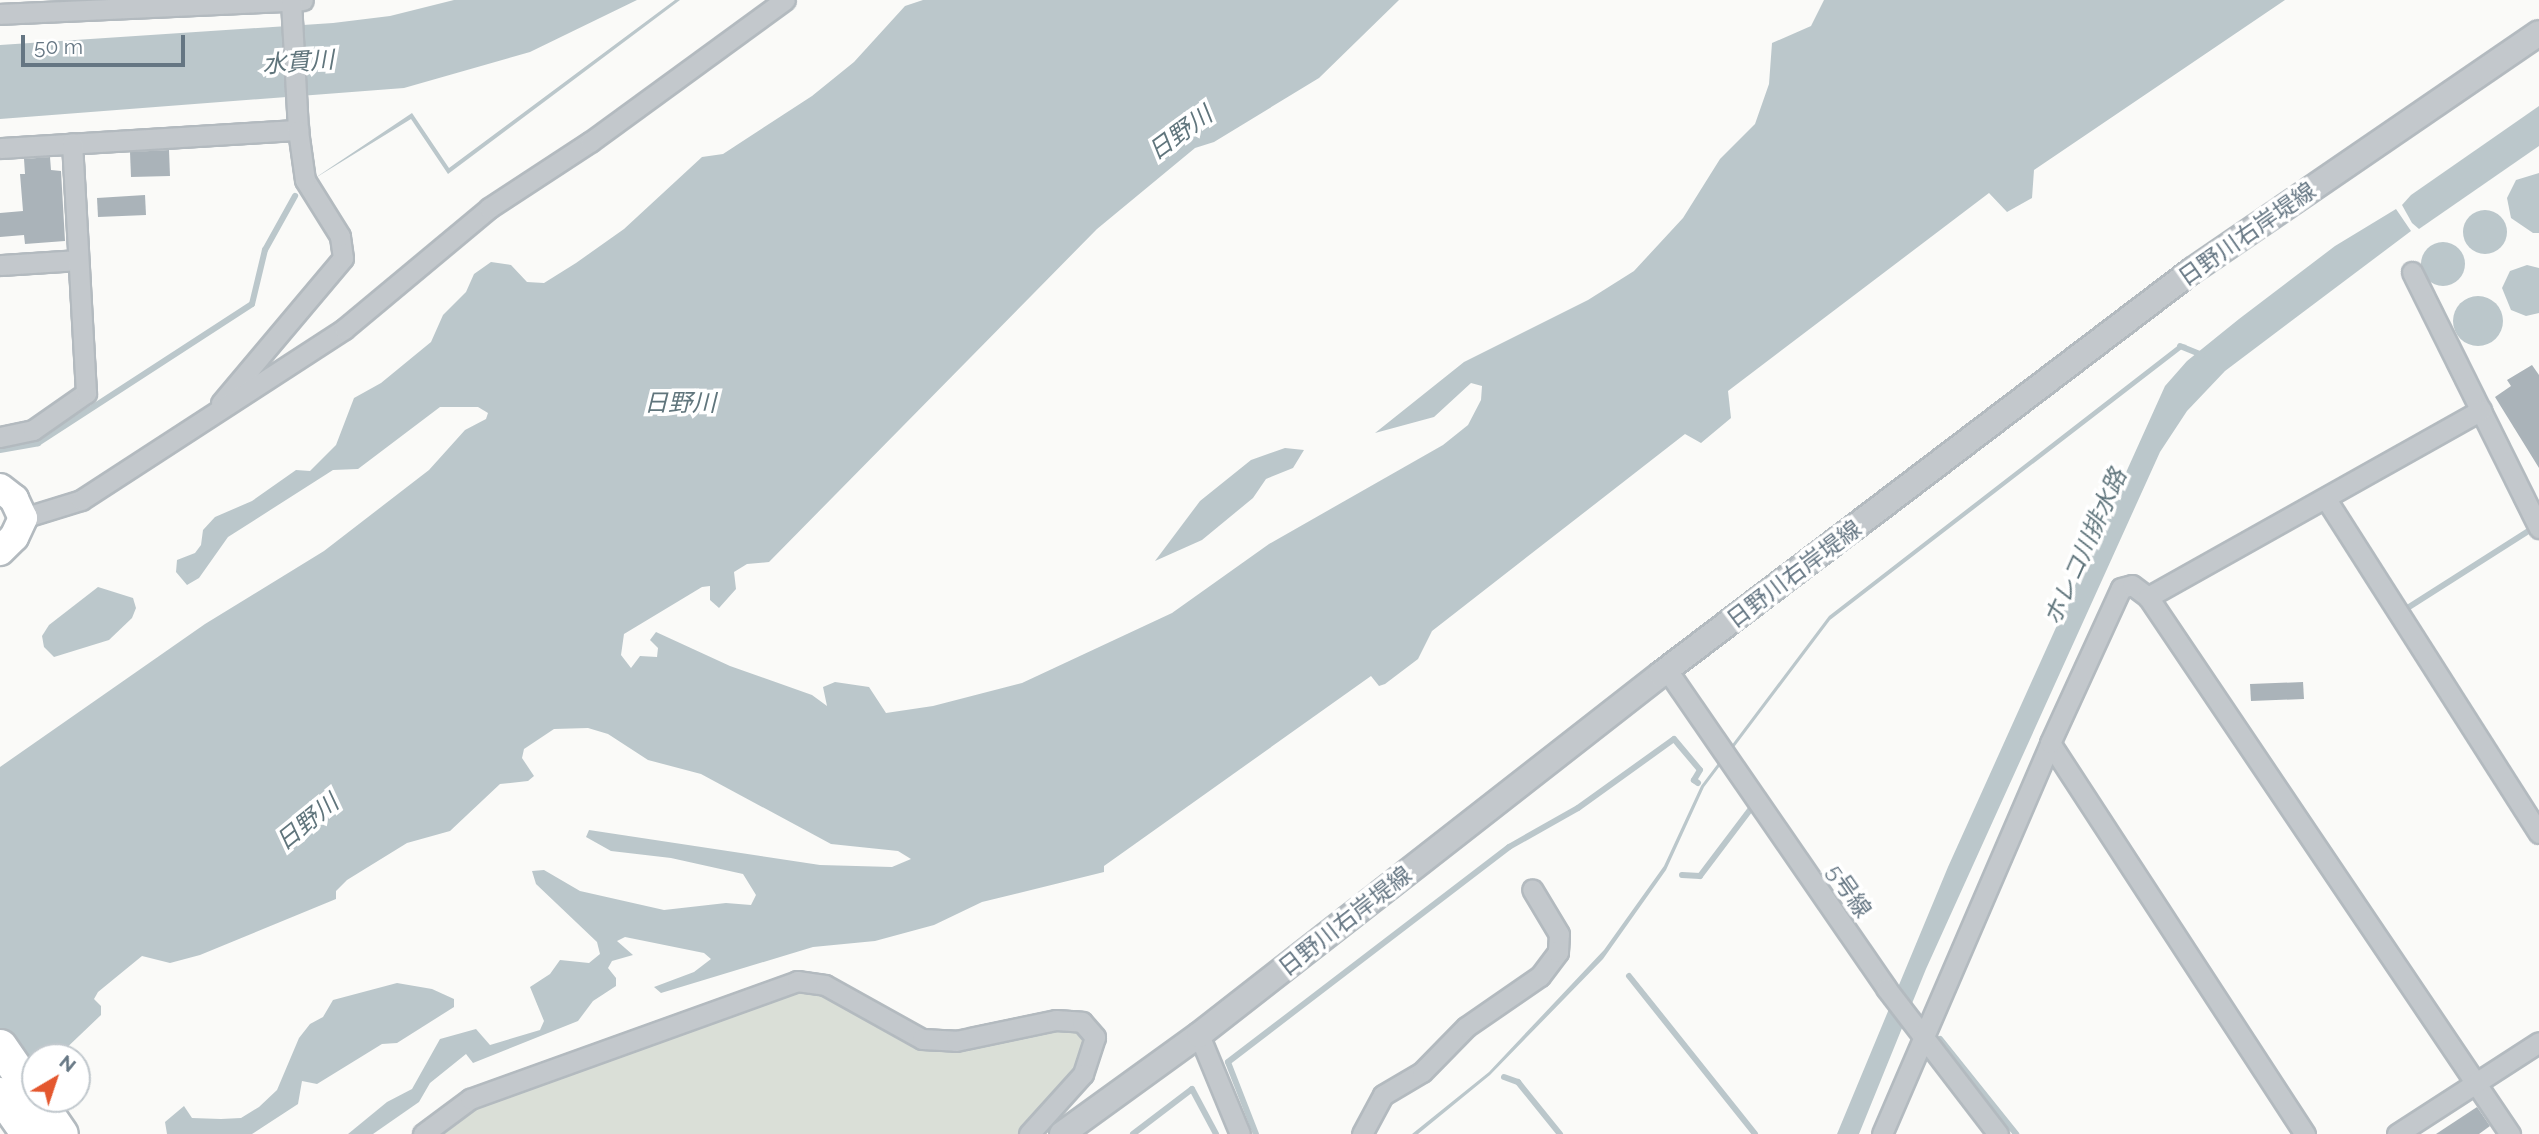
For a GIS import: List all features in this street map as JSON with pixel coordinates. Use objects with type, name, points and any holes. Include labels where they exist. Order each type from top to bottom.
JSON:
[{"type":"highway","points":[[0,1046],[21,1076]]},
{"type":"highway","points":[[0,1094],[28,1134]]},
{"type":"highway","points":[[46,1113],[61,1134]]},
{"type":"main road","points":[[0,488],[13,499],[23,518],[14,537],[0,551]]},
{"type":"street","points":[[23,518],[81,500],[344,329],[489,208],[590,142],[785,0]]},
{"type":"street","points":[[0,14],[294,3],[298,130],[304,180],[340,236],[343,258],[243,371],[214,412]]},
{"type":"street","name":"日野川右岸堤線","points":[[1062,1134],[1199,1035],[1667,670],[2193,270],[2539,33]]},
{"type":"street","points":[[0,148],[298,130]]},
{"type":"street","points":[[0,437],[33,430],[86,393],[72,143]]},
{"type":"street","points":[[0,265],[77,260]]},
{"type":"street","points":[[2412,272],[2539,528]]},
{"type":"street","points":[[2148,597],[2481,410]]},
{"type":"street","points":[[2326,499],[2539,832]]},
{"type":"street","points":[[1882,1134],[1918,1029],[2121,588],[2132,585],[2148,597],[2510,1134]]},
{"type":"street","name":"5号線","points":[[1667,670],[1886,988],[1998,1134]]},
{"type":"street","points":[[2050,743],[2305,1134]]},
{"type":"street","points":[[1362,1134],[1382,1095],[1422,1072],[1466,1027],[1540,976],[1558,952],[1559,934],[1532,889]]},
{"type":"street","points":[[423,1134],[470,1100],[797,981],[825,985],[922,1040],[956,1041],[1056,1020],[1082,1023],[1095,1037],[1083,1074],[1029,1134]]},
{"type":"street","points":[[1199,1035],[1240,1134]]},
{"type":"street","points":[[2397,1134],[2539,1042]]},
{"type":"shaded area","points":[[797,988],[824,992],[902,1037],[1069,1026],[1085,1036],[1079,1067],[1020,1134],[439,1134],[478,1105]]},
{"type":"water","name":"水貫川","points":[[454,0],[637,0],[530,52],[404,88],[0,119],[0,45],[333,23],[390,16]]},
{"type":"water","points":[[675,0],[680,0],[448,174],[411,119],[312,180],[412,113],[449,168]]},
{"type":"water","name":"日野川","points":[[923,0],[1399,0],[1319,78],[1214,142],[1195,148],[1097,229],[769,562],[747,564],[734,572],[736,589],[719,608],[710,600],[710,586],[702,587],[624,634],[621,655],[631,668],[640,656],[657,657],[658,648],[650,640],[656,632],[730,666],[812,695],[827,706],[823,687],[835,682],[869,687],[886,713],[933,706],[1022,683],[1172,613],[1269,544],[1443,445],[1468,425],[1481,400],[1482,386],[1471,383],[1434,417],[1375,433],[1464,362],[1588,300],[1634,271],[1683,218],[1720,159],[1755,124],[1769,84],[1772,43],[1811,26],[1824,0],[2285,0],[2034,170],[2032,198],[2007,212],[1989,193],[1728,391],[1731,418],[1701,443],[1685,434],[1432,631],[1418,659],[1385,684],[1379,686],[1371,676],[1104,866],[1104,872],[982,902],[934,925],[875,941],[813,947],[661,993],[654,987],[694,972],[711,959],[704,953],[625,937],[617,941],[633,955],[612,961],[608,968],[616,978],[616,986],[593,1001],[578,1021],[473,1063],[466,1054],[430,1083],[419,1102],[373,1134],[348,1134],[387,1102],[412,1089],[440,1039],[476,1029],[490,1045],[540,1030],[544,1021],[530,987],[550,974],[560,960],[589,963],[600,954],[597,942],[536,884],[532,871],[544,870],[580,891],[664,910],[726,903],[751,905],[756,895],[743,874],[671,858],[611,851],[586,837],[589,830],[820,865],[892,867],[911,859],[898,851],[831,844],[701,774],[648,760],[608,734],[588,728],[554,729],[524,749],[522,758],[534,776],[528,781],[500,784],[450,831],[407,843],[347,880],[336,891],[336,899],[200,955],[170,963],[142,956],[98,992],[94,999],[101,1006],[101,1015],[72,1043],[21,1043],[21,1088],[0,1107],[0,767],[205,624],[324,551],[429,470],[465,430],[486,419],[488,413],[478,407],[440,407],[358,469],[333,470],[228,537],[199,578],[187,585],[176,572],[177,560],[195,553],[201,545],[203,530],[215,517],[252,501],[296,470],[310,471],[336,445],[354,398],[381,383],[431,342],[443,315],[466,292],[474,274],[491,262],[511,265],[527,282],[544,283],[624,229],[702,157],[723,154],[812,96],[854,62],[905,6]]},
{"type":"water","points":[[2539,106],[2539,146],[2419,229],[2412,223],[2402,205],[2411,195]]},
{"type":"water","points":[[2539,173],[2539,233],[2533,233],[2511,218],[2507,198],[2516,180]]},
{"type":"water","points":[[2396,209],[2411,231],[2225,371],[2187,411],[2160,452],[1926,969],[1859,1134],[1837,1134],[1948,867],[2165,386],[2187,361],[2239,319],[2335,246]]},
{"type":"water","points":[[2485,210],[2494,211],[2501,216],[2506,223],[2506,241],[2501,248],[2494,253],[2485,254],[2476,253],[2469,248],[2464,241],[2463,232],[2464,223],[2469,216],[2476,211]]},
{"type":"water","points":[[2443,242],[2452,243],[2459,248],[2464,255],[2464,273],[2459,280],[2452,285],[2443,286],[2434,285],[2427,280],[2422,273],[2421,264],[2422,255],[2427,248],[2434,243]]},
{"type":"water","points":[[2527,265],[2539,268],[2539,313],[2526,316],[2511,310],[2502,288],[2510,271]]},
{"type":"water","points":[[2478,296],[2496,303],[2503,321],[2496,339],[2478,346],[2460,339],[2453,321],[2460,303]]},
{"type":"water","points":[[2180,344],[2187,345],[1830,620],[1704,787],[1666,870],[1603,959],[1490,1075],[1418,1134],[1412,1134],[1489,1072],[1604,950],[1664,866],[1701,786],[1829,616]]},
{"type":"water","points":[[1285,448],[1304,450],[1293,468],[1266,479],[1253,498],[1202,540],[1155,561],[1200,501],[1251,460]]},
{"type":"water","points":[[98,587],[133,598],[136,608],[132,618],[109,640],[54,657],[44,647],[42,636],[49,625]]},
{"type":"water","points":[[397,983],[432,989],[454,999],[454,1007],[397,1043],[382,1044],[317,1084],[302,1081],[298,1104],[252,1134],[167,1134],[165,1122],[184,1106],[192,1118],[221,1119],[241,1118],[259,1107],[277,1090],[299,1038],[310,1024],[323,1017],[333,1000]]},
{"type":"building","points":[[169,150],[170,176],[131,177],[130,152]]},
{"type":"building","points":[[50,157],[51,170],[61,171],[65,241],[25,244],[24,235],[0,237],[0,213],[23,211],[20,174],[25,174],[24,159]]},
{"type":"building","points":[[145,195],[146,215],[98,217],[97,198]]},
{"type":"building","points":[[2532,365],[2539,375],[2539,468],[2495,397],[2511,386],[2507,380]]},
{"type":"building","points":[[2303,682],[2304,699],[2251,701],[2250,684]]},
{"type":"building","points":[[2477,1107],[2490,1126],[2479,1134],[2436,1134]]},
{"type":"waterway","points":[[0,450],[38,443],[252,304],[265,250],[295,196]]},
{"type":"waterway","points":[[2180,346],[2202,355]]},
{"type":"waterway","points":[[2409,607],[2530,530]]},
{"type":"waterway","points":[[1256,1134],[1228,1062],[1509,847],[1578,808],[1674,739],[1700,770],[1694,780],[1698,783]]},
{"type":"waterway","points":[[1682,875],[1700,876],[1750,810]]},
{"type":"waterway","points":[[1629,976],[1755,1134]]},
{"type":"waterway","points":[[1940,1039],[2016,1134]]},
{"type":"waterway","points":[[1504,1077],[1518,1082],[1560,1134]]},
{"type":"waterway","points":[[1133,1134],[1192,1089],[1216,1134]]},
{"type":"water label","name":"ホレコ川排水路","points":[[2085,547]]}]
